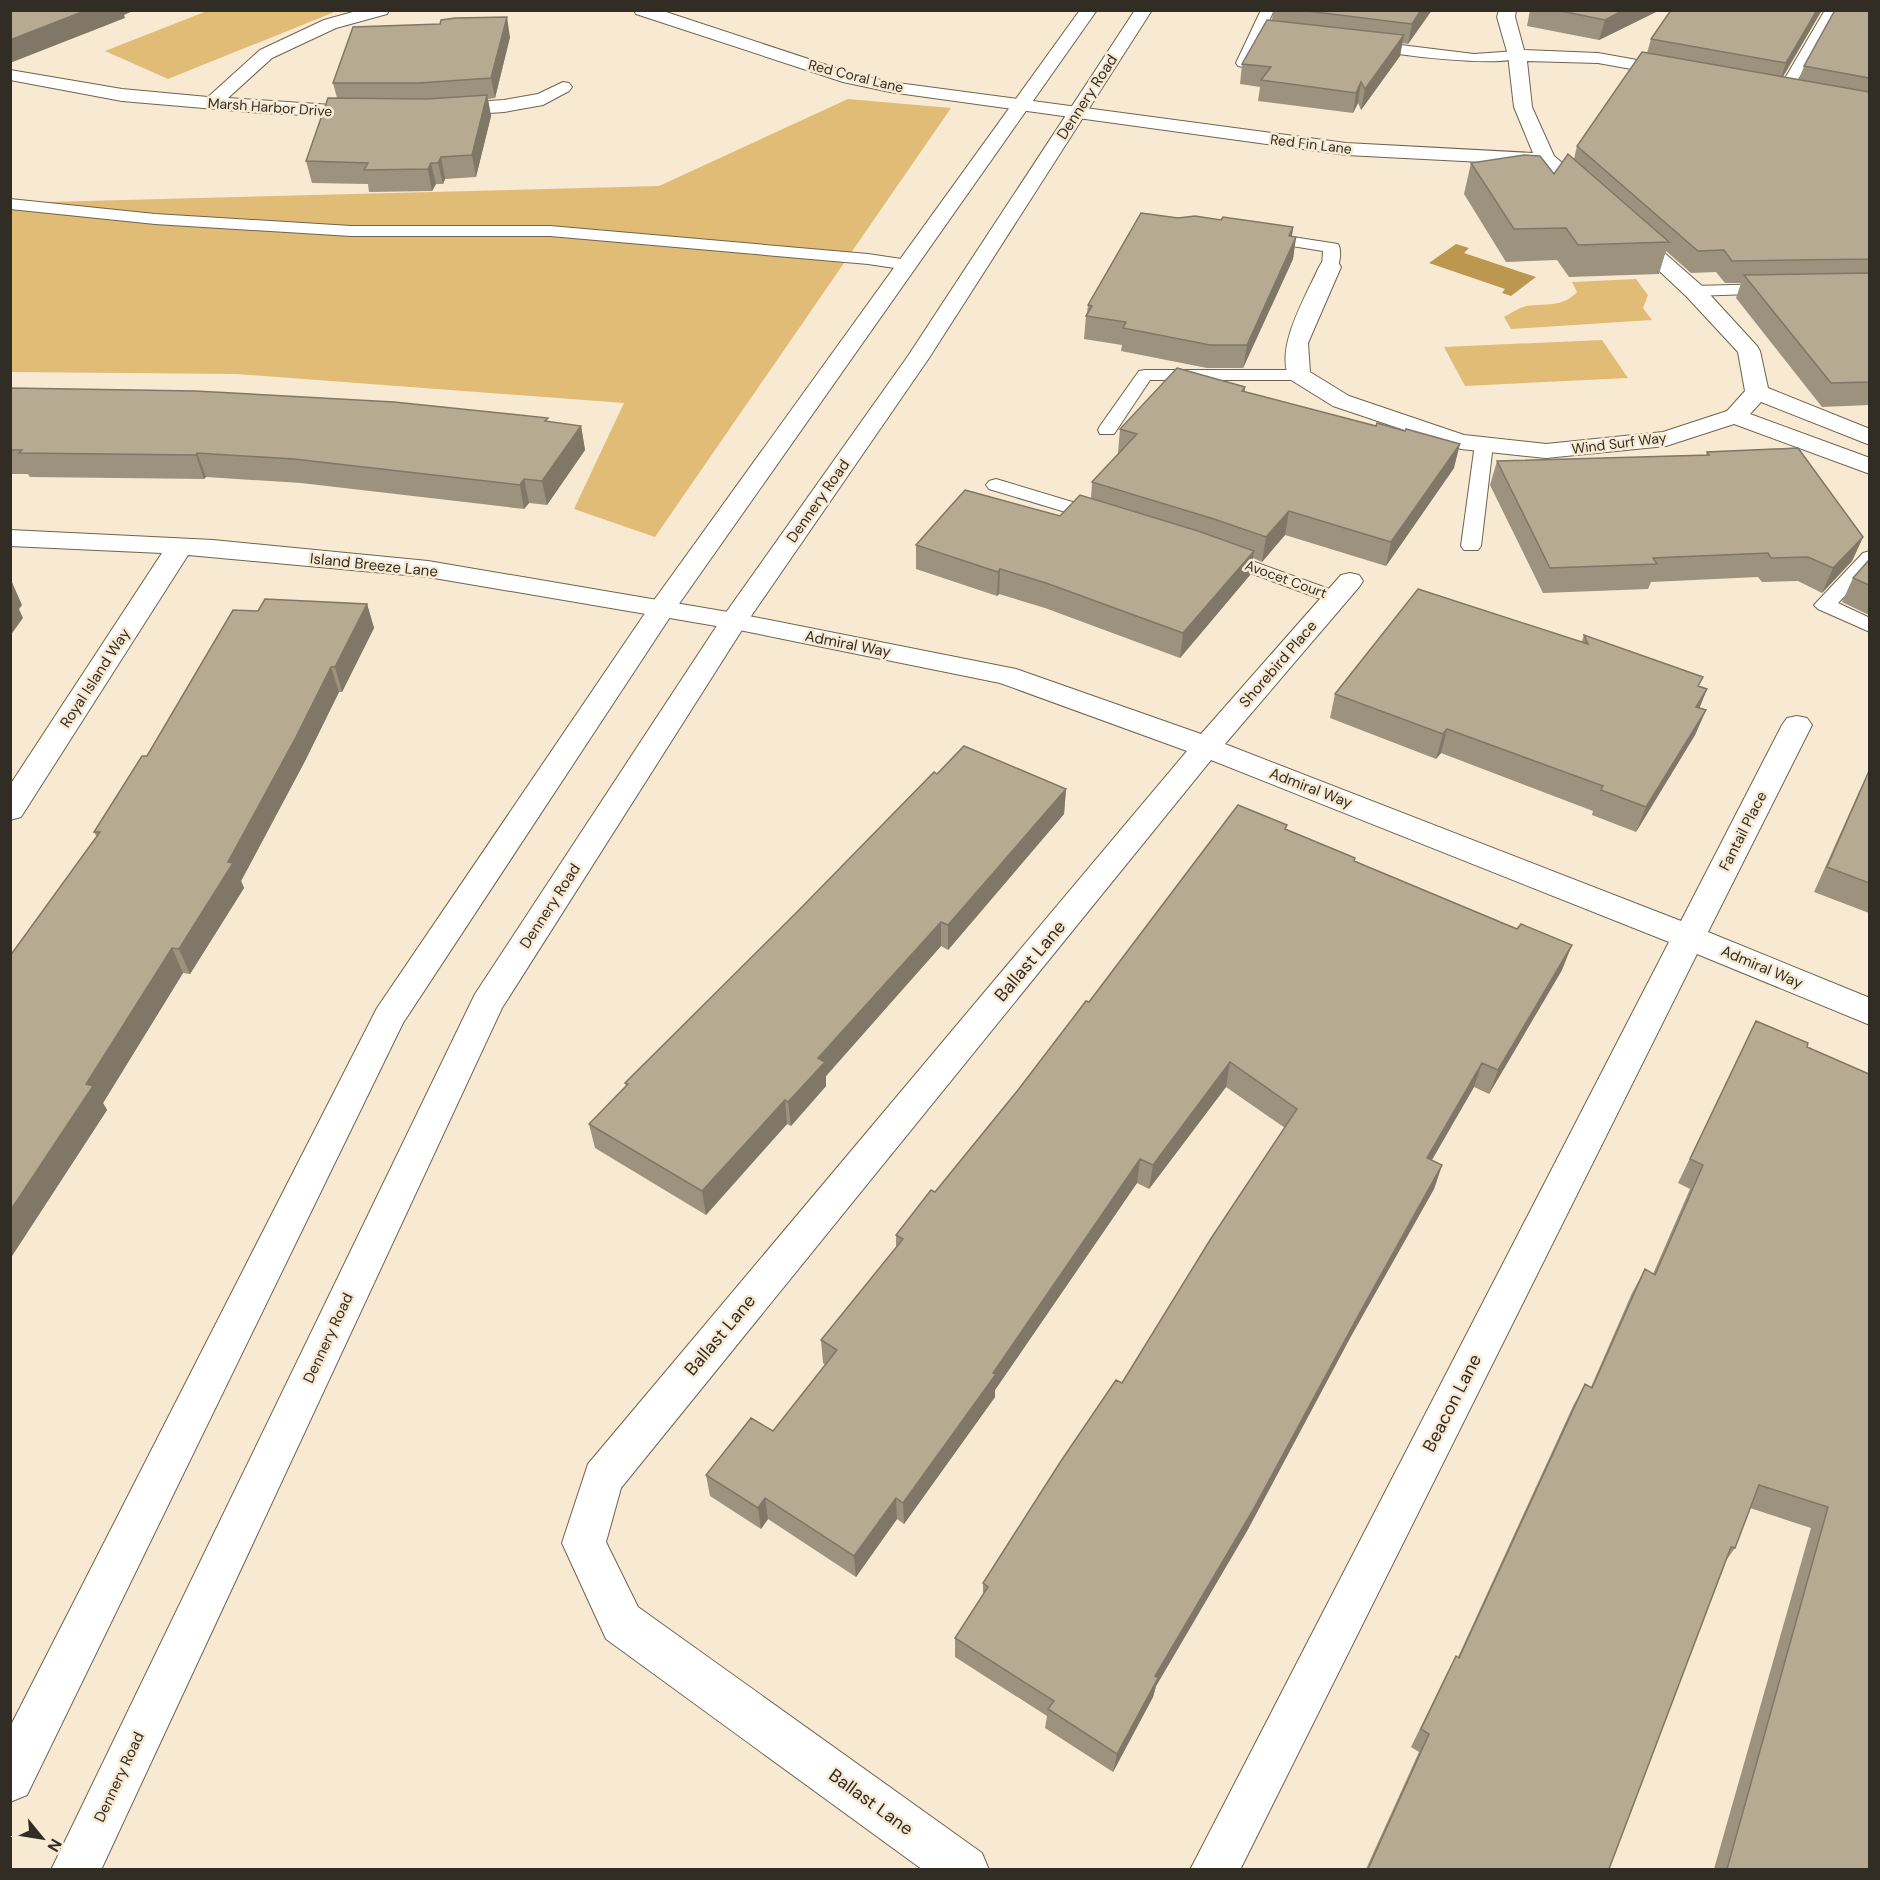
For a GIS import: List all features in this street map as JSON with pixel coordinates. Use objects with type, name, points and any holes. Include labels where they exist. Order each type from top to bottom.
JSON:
[{"type":"street","points":[[212,103],[266,54],[330,24],[381,10]]},
{"type":"street","name":"Red Coral Lane","points":[[642,10],[849,78],[890,87],[1021,107],[1077,112]]},
{"type":"street","points":[[10,1778],[389,1017],[662,609],[1089,10]]},
{"type":"street","name":"Dennery Road","points":[[75,1869],[487,1003],[734,621],[918,358],[1144,10]]},
{"type":"street","points":[[1508,10],[1506,17],[1517,55],[1523,106],[1546,159],[1694,291],[1749,351],[1757,392],[1869,438]]},
{"type":"street","points":[[1517,55],[1598,58],[1691,75]]},
{"type":"street","name":"Marsh Harbor Drive","points":[[10,75],[108,94],[341,112],[389,112]]},
{"type":"street","points":[[423,112],[504,106],[543,99],[563,87]]},
{"type":"street","points":[[1761,88],[1805,96]]},
{"type":"street","name":"Red Fin Lane","points":[[1077,112],[1346,149],[1546,159]]},
{"type":"street","points":[[1299,375],[1297,343],[1330,267]]},
{"type":"street","name":"Wind Surf Way","points":[[1299,375],[1341,401],[1461,442],[1546,451],[1666,439],[1735,416],[1757,392]]},
{"type":"street","points":[[1735,416],[1869,466]]},
{"type":"street","name":"Island Breeze Lane","points":[[10,538],[180,546],[428,569],[734,621]]},
{"type":"street","name":"Royal Island Way","points":[[10,810],[180,546]]},
{"type":"street","name":"Shorebird Place","points":[[1206,747],[1343,589]]},
{"type":"street","name":"Admiral Way","points":[[734,621],[1006,675],[1206,747],[1689,937],[1869,1012]]},
{"type":"street","name":"Fantail Place","points":[[1689,937],[1797,725]]},
{"type":"street","name":"Ballast Lane","points":[[965,1869],[622,1623],[584,1543],[603,1478],[1206,747]]},
{"type":"street","name":"Beacon Lane","points":[[1214,1869],[1689,937]]},
{"type":"lane","points":[[1243,63],[1263,33],[1268,10]]},
{"type":"lane","points":[[1784,93],[1832,10]]},
{"type":"lane","points":[[1349,43],[1474,58],[1517,55]]},
{"type":"lane","points":[[10,204],[155,219],[351,231],[550,231],[908,265]]},
{"type":"lane","points":[[1242,234],[1332,247],[1330,267]]},
{"type":"lane","points":[[1694,291],[1788,289]]},
{"type":"lane","points":[[1107,430],[1145,375],[1299,375]]},
{"type":"lane","points":[[1471,546],[1484,444]]},
{"type":"lane","points":[[996,485],[1117,522]]},
{"type":"lane","name":"Avocet Court","points":[[1203,549],[1343,589]]},
{"type":"lane","points":[[1869,557],[1825,605],[1869,626]]},
{"type":"shaded area","points":[[207,11],[337,11],[168,79],[105,51]]},
{"type":"shaded area","points":[[848,99],[951,108],[655,537],[574,509],[624,403],[236,374],[11,372],[10,203],[659,186]]},
{"type":"shaded area","points":[[1456,244],[1469,248],[1464,253],[1536,277],[1511,296],[1502,293],[1505,289],[1429,263]]},
{"type":"shaded area","points":[[1636,279],[1648,295],[1643,308],[1652,320],[1511,329],[1504,317],[1526,306],[1566,301],[1577,292],[1572,282]]},
{"type":"shaded area","points":[[1602,340],[1628,378],[1465,386],[1444,347]]},
{"type":"building","points":[[10,10],[87,10],[10,40]]},
{"type":"building","points":[[1299,10],[1421,10],[1412,24]]},
{"type":"building","points":[[1556,10],[1624,10],[1605,20]]},
{"type":"building","points":[[1671,10],[1817,10],[1786,63],[1651,39]]},
{"type":"building","points":[[1835,10],[1869,10],[1869,78],[1804,66]]},
{"type":"building","points":[[507,17],[491,78],[419,83],[333,83],[353,27],[440,24],[441,20],[455,18]]},
{"type":"building","points":[[1267,20],[1404,35],[1365,89],[1361,82],[1356,93],[1261,80],[1271,67],[1242,64]]},
{"type":"building","points":[[1642,52],[1869,92],[1869,259],[1732,261],[1724,250],[1698,251],[1577,146]]},
{"type":"building","points":[[487,95],[472,155],[441,157],[438,163],[431,163],[428,169],[364,170],[368,163],[306,161],[328,98],[428,99]]},
{"type":"building","points":[[1568,154],[1669,242],[1578,245],[1566,228],[1514,229],[1471,163],[1524,155],[1540,156],[1554,174]]},
{"type":"building","points":[[1141,213],[1178,218],[1195,216],[1221,220],[1223,217],[1293,227],[1289,236],[1296,237],[1247,345],[1210,345],[1123,328],[1126,322],[1086,316],[1092,306],[1088,305]]},
{"type":"building","points":[[1869,273],[1869,382],[1831,383],[1744,275]]},
{"type":"building","points":[[1177,368],[1245,387],[1242,391],[1376,426],[1377,423],[1405,431],[1406,429],[1460,444],[1391,542],[1289,511],[1266,537],[1092,482],[1137,434],[1120,429]]},
{"type":"building","points":[[10,388],[195,391],[394,402],[548,418],[545,421],[581,426],[542,481],[524,479],[520,485],[294,459],[197,453],[196,455],[19,453],[22,450],[10,450]]},
{"type":"building","points":[[1798,448],[1863,537],[1833,568],[1808,557],[1771,558],[1768,553],[1653,558],[1657,564],[1550,568],[1497,461],[1709,455],[1707,452]]},
{"type":"building","points":[[965,490],[1060,516],[1080,495],[1198,531],[1254,551],[1183,633],[1046,583],[1000,569],[998,572],[916,545]]},
{"type":"building","points":[[1869,560],[1869,585],[1853,578]]},
{"type":"building","points":[[1418,589],[1588,644],[1584,635],[1703,677],[1698,686],[1707,689],[1696,707],[1706,710],[1646,807],[1601,790],[1603,786],[1447,729],[1443,734],[1335,694]]},
{"type":"building","points":[[265,599],[367,604],[335,667],[331,667],[228,862],[233,863],[179,949],[172,948],[86,1084],[93,1086],[10,1211],[10,956],[100,832],[94,832],[142,756],[147,756],[233,610],[258,611]]},
{"type":"building","points":[[964,746],[1066,789],[948,925],[941,922],[818,1058],[825,1062],[788,1102],[785,1100],[702,1191],[589,1124],[628,1084],[625,1083],[934,772],[937,774]]},
{"type":"building","points":[[1869,771],[1869,883],[1827,867]]},
{"type":"building","points":[[1238,805],[1287,825],[1285,829],[1355,858],[1354,861],[1517,929],[1521,924],[1572,945],[1498,1070],[1482,1063],[1427,1158],[1442,1165],[1253,1510],[1155,1676],[1158,1678],[1117,1754],[1048,1709],[1054,1701],[955,1638],[988,1587],[983,1583],[1061,1461],[1116,1380],[1122,1383],[1210,1240],[1297,1109],[1230,1062],[1153,1165],[1140,1159],[993,1373],[996,1374],[903,1503],[896,1498],[854,1556],[765,1498],[758,1508],[706,1475],[751,1418],[773,1431],[837,1350],[821,1340],[903,1239],[896,1235],[931,1190],[935,1192],[1018,1090],[1086,1001],[1089,1002]]},
{"type":"building","points":[[1756,1021],[1808,1043],[1807,1047],[1869,1074],[1869,1869],[1727,1869],[1828,1507],[1759,1485],[1735,1548],[1731,1547],[1609,1869],[1368,1869],[1429,1734],[1421,1729],[1456,1656],[1459,1658],[1585,1384],[1592,1388],[1645,1269],[1655,1275],[1703,1165],[1690,1159]]}]
